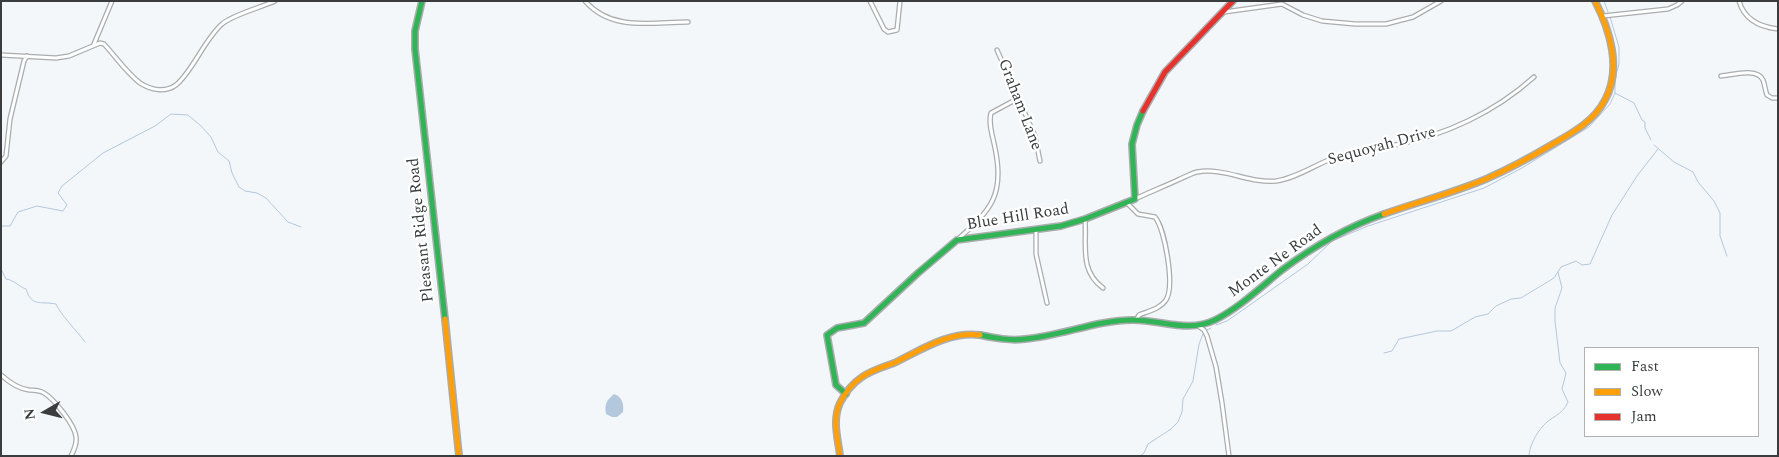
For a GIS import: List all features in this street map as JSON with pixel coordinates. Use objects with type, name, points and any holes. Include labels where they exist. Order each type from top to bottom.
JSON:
[{"type":"street","points":[[94,44],[112,1]]},
{"type":"street","points":[[1,55],[56,58],[69,56],[100,43],[104,44],[122,65],[144,85],[158,90],[167,90],[183,77],[197,55],[222,24],[232,17],[257,10],[275,1]]},
{"type":"street","name":"Pleasant Ridge Road","points":[[422,1],[415,32],[415,49],[441,280],[458,456]]},
{"type":"street","points":[[585,1],[600,15],[623,23],[688,22]]},
{"type":"street","points":[[870,1],[888,32],[897,30],[900,1]]},
{"type":"street","points":[[1135,199],[1132,144],[1135,130],[1145,107],[1166,72],[1233,1]]},
{"type":"street","points":[[1223,12],[1282,4],[1303,15],[1322,21],[1386,24],[1413,17],[1441,1]]},
{"type":"street","name":"Monte Ne Road","points":[[846,394],[866,375],[957,336],[969,334],[1004,339],[1023,339],[1106,322],[1136,320],[1180,326],[1198,326],[1214,320],[1232,309],[1309,251],[1336,234],[1368,220],[1495,175],[1534,156],[1574,132],[1591,119],[1599,110],[1609,89],[1612,69],[1610,33],[1595,1]]},
{"type":"street","points":[[1603,16],[1668,9],[1682,1]]},
{"type":"street","points":[[1739,1],[1744,13],[1751,20],[1778,29]]},
{"type":"street","name":"Graham Lane","points":[[997,50],[1017,99],[1035,136],[1040,161]]},
{"type":"street","points":[[1,162],[6,156],[10,118],[24,61],[27,56]]},
{"type":"street","points":[[1721,76],[1747,73],[1756,74],[1763,80],[1767,95],[1772,98],[1778,98]]},
{"type":"street","name":"Sequoyah Drive","points":[[1135,199],[1197,172],[1220,172],[1264,181],[1286,179],[1347,154],[1396,145],[1462,124],[1521,89],[1534,78]]},
{"type":"street","points":[[957,240],[991,206],[995,196],[998,164],[991,130],[991,113],[1017,99]]},
{"type":"street","name":"Blue Hill Road","points":[[846,394],[836,384],[833,376],[827,335],[834,328],[859,325],[864,322],[957,240],[1061,226],[1085,219],[1135,199]]},
{"type":"street","points":[[1127,203],[1138,214],[1155,217],[1160,224],[1170,282],[1170,290],[1165,302],[1154,310],[1139,315],[1136,320]]},
{"type":"street","points":[[1085,219],[1086,266],[1090,276],[1103,288]]},
{"type":"street","points":[[1036,229],[1036,254],[1047,303]]},
{"type":"street","points":[[1198,326],[1204,330],[1207,336],[1216,367],[1229,456]]},
{"type":"street","points":[[1,375],[18,386],[28,390],[35,389],[44,393],[52,400],[73,428],[76,445],[72,456]]},
{"type":"street","points":[[840,456],[837,416],[839,407],[846,394]]},
{"type":"water","points":[[614,394],[621,399],[623,406],[623,412],[617,417],[606,414],[605,411],[607,402]]},
{"type":"waterway","points":[[1604,1],[1608,12]]},
{"type":"waterway","points":[[1216,325],[1227,321],[1308,264],[1332,241],[1368,226],[1484,188],[1522,168],[1589,127],[1610,104],[1615,93],[1619,47],[1610,17]]},
{"type":"waterway","points":[[1615,93],[1634,103],[1642,120],[1645,122],[1645,128],[1651,140]]},
{"type":"waterway","points":[[1,226],[10,226],[18,212],[37,206],[63,211],[67,205],[58,193],[62,186],[103,153],[155,126],[171,114],[188,115],[200,125],[211,137],[218,152],[229,161],[232,173],[239,187],[266,198],[288,222],[301,227]]},
{"type":"waterway","points":[[1654,145],[1674,162],[1693,172],[1698,182],[1714,201],[1720,213],[1720,236],[1727,256]]},
{"type":"waterway","points":[[1384,353],[1392,351],[1399,339],[1437,331],[1451,331],[1475,317],[1488,314],[1496,306],[1511,299],[1521,298],[1554,278],[1561,267],[1576,261],[1582,265],[1590,264],[1612,215],[1637,176],[1658,149]]},
{"type":"waterway","points":[[1,269],[6,279],[26,289],[28,295],[34,301],[56,304],[85,342]]},
{"type":"waterway","points":[[1529,456],[1535,437],[1545,423],[1560,413],[1568,402],[1562,389],[1566,373],[1560,363],[1555,321],[1555,308],[1562,288],[1558,272]]},
{"type":"waterway","points":[[1207,330],[1211,328]]},
{"type":"waterway","points":[[1140,456],[1144,453],[1148,444],[1171,429],[1178,422],[1182,412],[1183,399],[1193,381],[1199,344],[1203,334]]},
{"type":"traffic: fast","points":[[422,1],[415,31],[415,49],[445,319]]},
{"type":"traffic: fast","points":[[846,394],[836,385],[827,335],[837,328],[864,323],[957,240],[1061,226],[1085,219],[1135,199],[1132,144],[1143,111]]},
{"type":"traffic: fast","points":[[980,335],[1019,340],[1052,335],[1092,325],[1133,320],[1185,326],[1205,324],[1233,310],[1282,270],[1319,245],[1344,231],[1384,214]]},
{"type":"traffic: slow","points":[[1384,214],[1461,189],[1503,171],[1568,135],[1595,114],[1605,100],[1613,76],[1612,50],[1609,37],[1595,1]]},
{"type":"traffic: slow","points":[[445,319],[459,456]]},
{"type":"traffic: slow","points":[[840,456],[836,416],[840,403],[855,382],[870,372],[946,339],[957,336],[980,335]]},
{"type":"traffic: jam","points":[[1143,111],[1165,72],[1233,1]]}]
